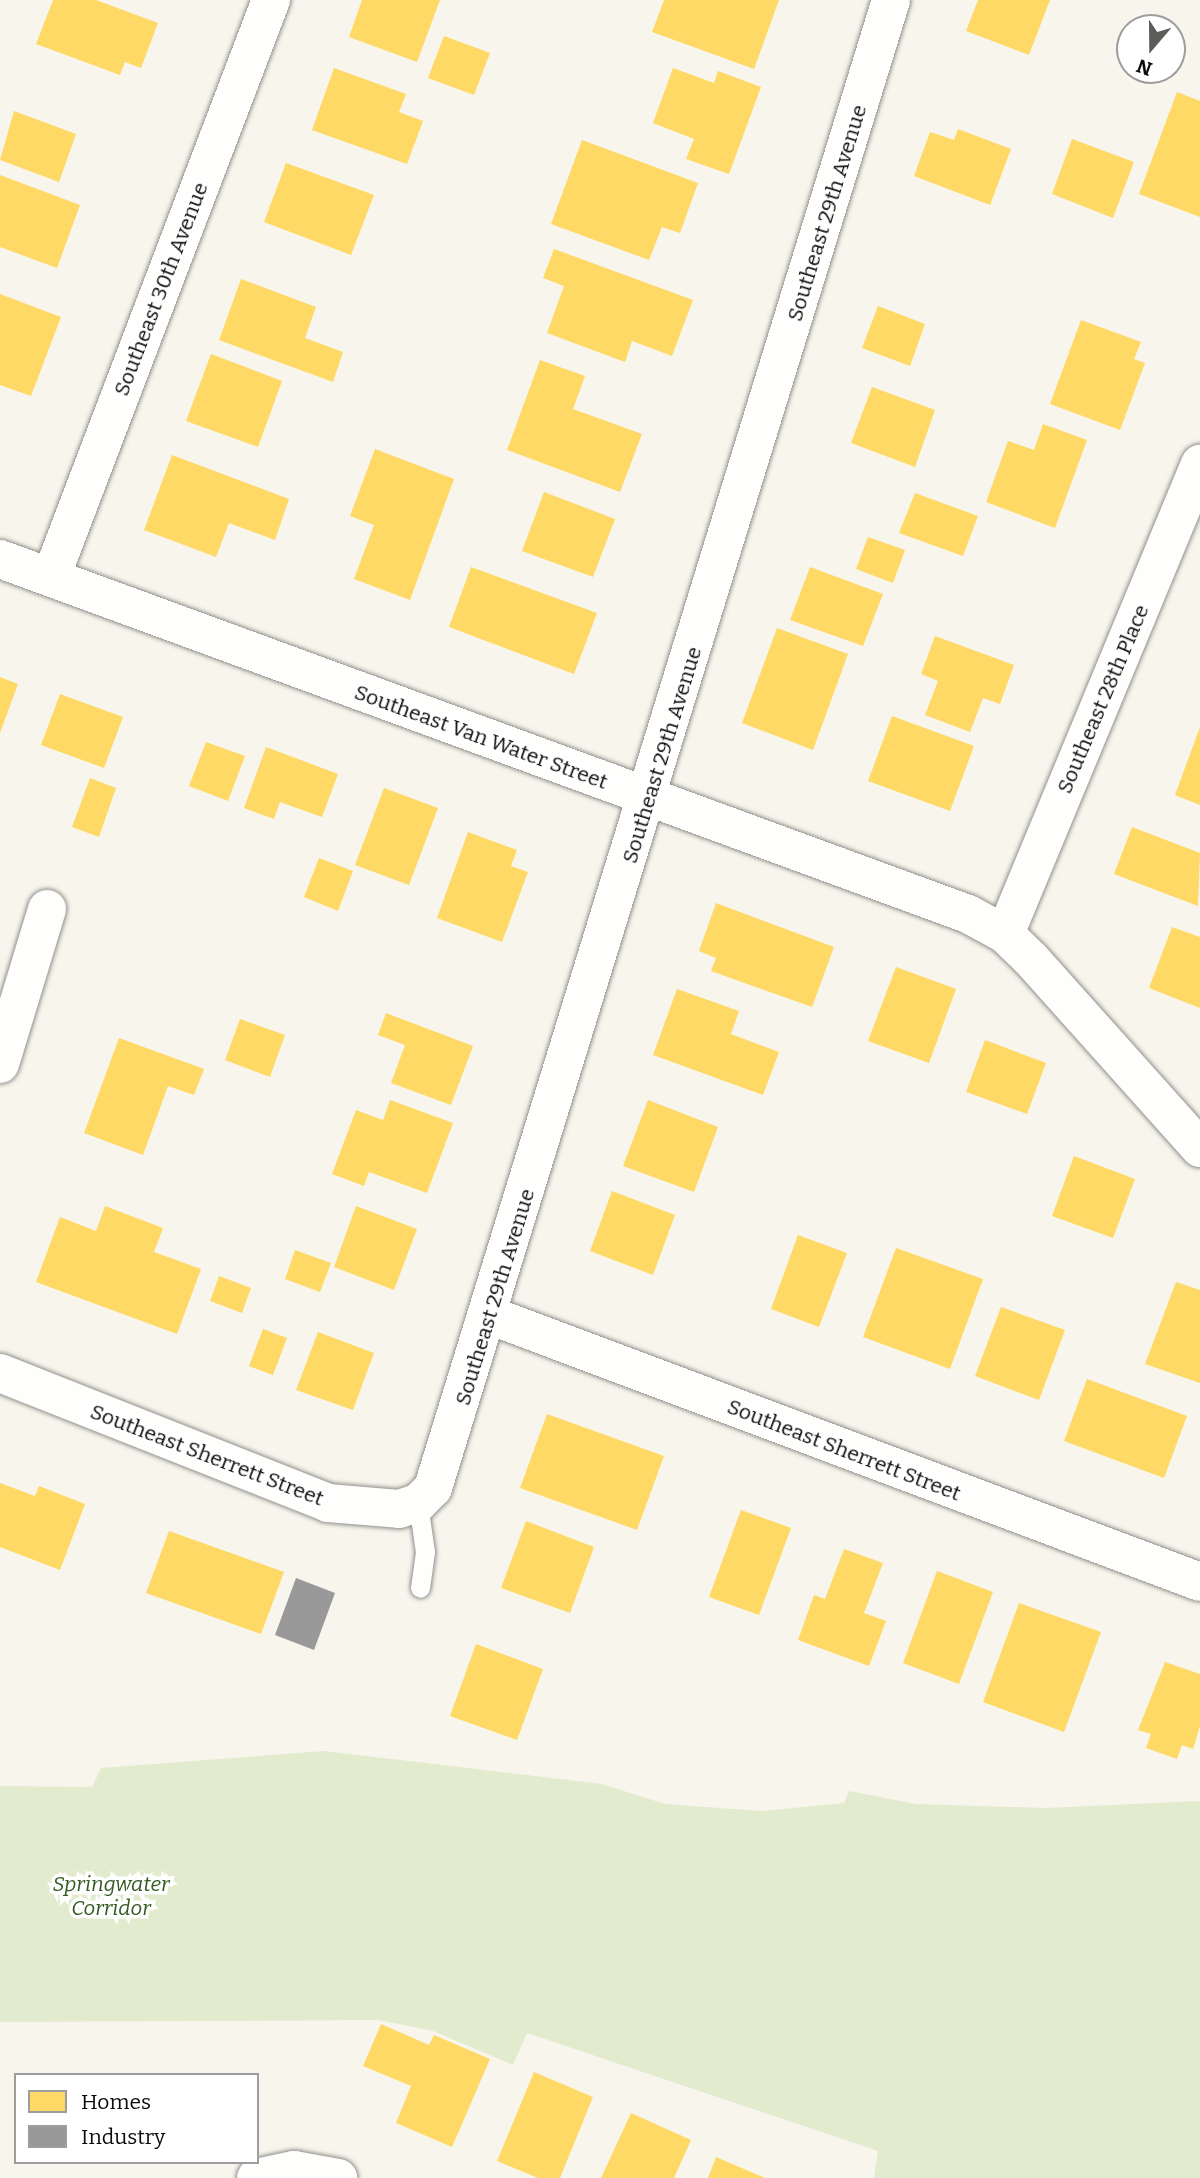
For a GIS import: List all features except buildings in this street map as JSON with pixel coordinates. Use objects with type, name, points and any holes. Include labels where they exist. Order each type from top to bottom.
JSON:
[{"type":"street","name":"Southeast 30th Avenue","points":[[51,577],[271,0]]},
{"type":"street","name":"Southeast 29th Avenue","points":[[418,1503],[439,1475],[649,800],[891,0]]},
{"type":"street","name":"Southeast 28th Place","points":[[1005,934],[1200,464]]},
{"type":"street","name":"Southeast Van Water Street","points":[[0,559],[649,800],[968,914],[1005,934],[1200,1148]]},
{"type":"street","points":[[0,1064],[47,909]]},
{"type":"street","name":"Southeast Sherrett Street","points":[[489,1315],[1200,1582]]},
{"type":"street","name":"Southeast Sherrett Street","points":[[0,1373],[328,1503],[371,1511],[418,1503]]},
{"type":"street","points":[[263,2175],[338,2178]]},
{"type":"lane","points":[[418,1503],[425,1552],[420,1588]]},
{"type":"green space","name":"Springwater Corridor","points":[[324,1751],[602,1784],[665,1804],[761,1811],[844,1803],[849,1791],[916,1804],[1045,1808],[1200,1801],[1200,2178],[874,2178],[878,2151],[527,2033],[513,2065],[433,2031],[379,2020],[0,2022],[0,1786],[92,1787],[101,1768]]}]
